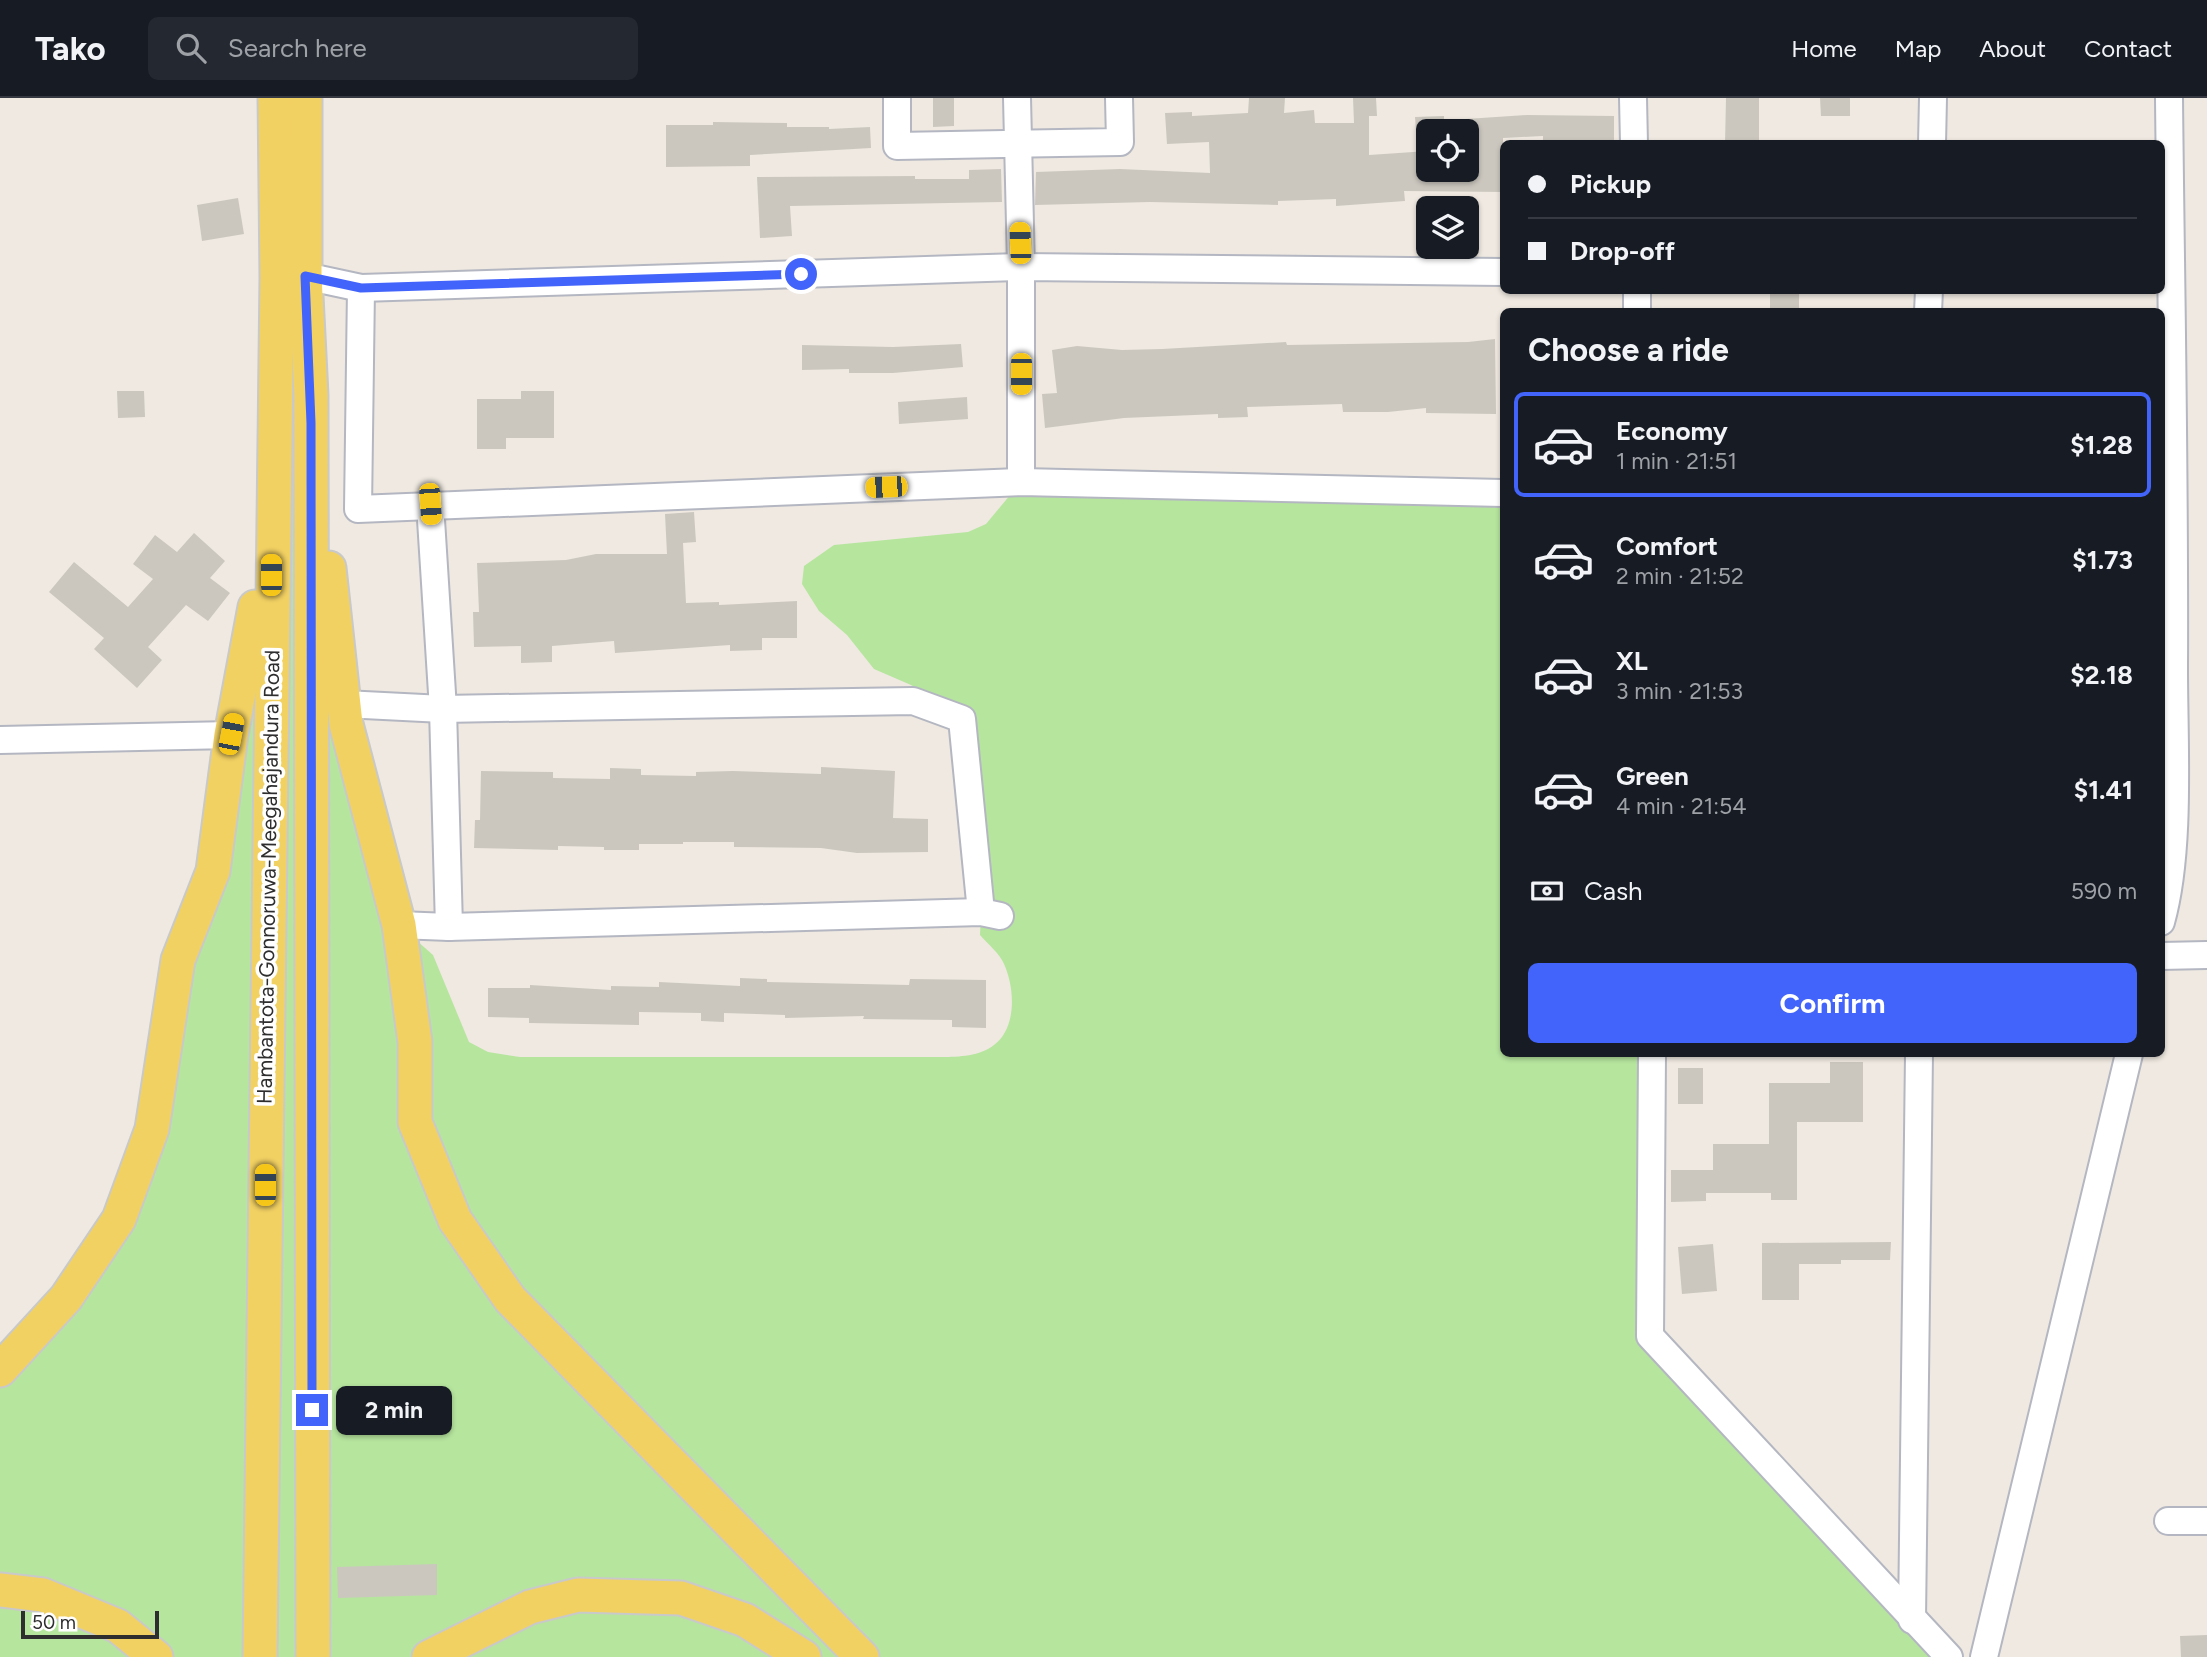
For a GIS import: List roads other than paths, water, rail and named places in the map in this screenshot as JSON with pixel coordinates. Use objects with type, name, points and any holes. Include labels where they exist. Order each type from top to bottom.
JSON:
[{"type":"main road","name":"Hambantota-Gonnoruwa-Meegahajandura Road","points":[[275,98],[291,277],[310,396],[313,1657]]},
{"type":"main road","name":"Hambantota-Gonnoruwa-Meegahajandura Road","points":[[260,1657],[271,519],[305,98]]},
{"type":"main road","points":[[310,396],[346,724],[399,925],[415,1042],[415,1122],[454,1220],[510,1299],[862,1657]]},
{"type":"main road","points":[[6,1356],[66,1298],[120,1219],[152,1129],[178,960],[214,870],[231,734],[271,519]]},
{"type":"main road","points":[[0,1590],[43,1595],[118,1626],[156,1657]]},
{"type":"main road","points":[[429,1657],[530,1606],[578,1595],[681,1598],[745,1620],[804,1657]]},
{"type":"street","points":[[897,98],[897,146],[1119,142],[1119,98]]},
{"type":"street","points":[[1017,98],[1021,267],[1021,482]]},
{"type":"street","points":[[1633,98],[1634,140]]},
{"type":"street","points":[[1932,140],[1933,98]]},
{"type":"street","points":[[2165,907],[2168,896],[2173,795],[2175,550],[2169,98]]},
{"type":"street","points":[[291,277],[361,288],[1021,267],[1500,272]]},
{"type":"street","points":[[361,288],[358,509],[1021,482],[1500,493]]},
{"type":"street","points":[[430,504],[443,709],[449,927]]},
{"type":"street","points":[[344,704],[443,709],[913,701],[962,719],[990,914],[449,927],[399,925]]},
{"type":"street","points":[[0,740],[231,734]]},
{"type":"street","points":[[2165,956],[2207,954]]},
{"type":"street","points":[[1652,1057],[1650,1336],[1949,1657]]},
{"type":"street","points":[[1912,1620],[1919,1057]]},
{"type":"street","points":[[1984,1657],[2128,1057]]},
{"type":"street","points":[[2168,1521],[2207,1521]]}]
